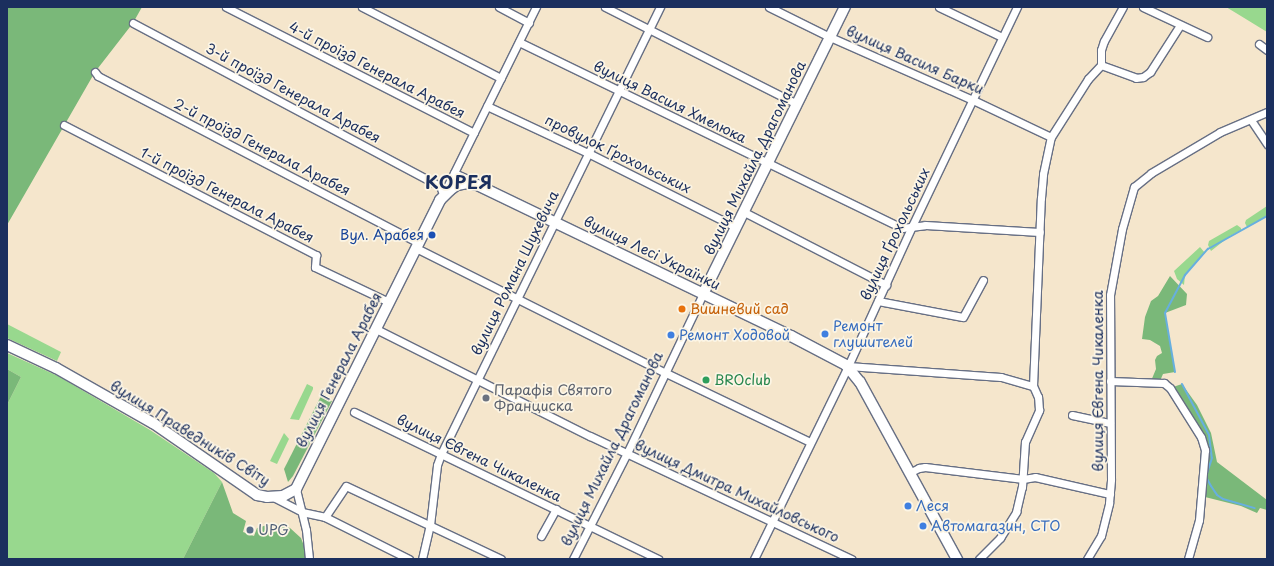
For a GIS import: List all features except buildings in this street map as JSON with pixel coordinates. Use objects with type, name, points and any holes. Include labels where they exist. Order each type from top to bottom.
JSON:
[{"type":"main road","name":"вулиця Михайла Драгоманова","points":[[703,294],[845,7]]},
{"type":"main road","name":"вулиця Лесі Українки","points":[[442,197],[460,184],[474,184],[487,188],[826,353],[848,366],[860,382],[957,559]]},
{"type":"main road","name":"вулиця Генерала Арабея","points":[[296,489],[442,197]]},
{"type":"main road","name":"вулиця Праведників Світу","points":[[7,345],[83,382],[153,423],[258,495],[275,498],[289,494],[296,489]]},
{"type":"street","name":"4-й проїзд Генерала Арабея","points":[[226,7],[474,133]]},
{"type":"street","points":[[362,7],[501,78]]},
{"type":"street","points":[[499,7],[528,23]]},
{"type":"street","points":[[442,197],[536,7]]},
{"type":"street","points":[[605,7],[797,104]]},
{"type":"street","name":"вулиця Романа Шухевича","points":[[422,559],[430,525],[437,465],[441,454],[588,153],[620,92],[660,7]]},
{"type":"street","name":"вулиця Василя Барки","points":[[769,7],[830,37],[973,100],[1051,137]]},
{"type":"street","points":[[939,7],[1002,37]]},
{"type":"street","name":"вулиця Ґрохольських","points":[[754,559],[848,366],[912,226],[1017,7]]},
{"type":"street","points":[[979,559],[996,543],[1012,519],[1020,499],[1023,479],[1024,442],[1039,410],[1038,397],[1032,386],[1044,174],[1051,137],[1088,80],[1101,65],[1101,50],[1104,41],[1123,7]]},
{"type":"street","points":[[1143,7],[1207,37]]},
{"type":"street","name":"3-й проїзд Генерала Арабея","points":[[133,23],[440,186],[442,197]]},
{"type":"street","points":[[1101,65],[1136,78],[1143,77],[1150,72],[1180,25]]},
{"type":"street","name":"вулиця Василя Хмелюка","points":[[519,42],[902,228],[925,225],[1040,232]]},
{"type":"street","points":[[1259,44],[1267,50]]},
{"type":"street","name":"2-й проїзд Генерала Арабея","points":[[95,72],[98,76],[518,299],[666,373],[810,442]]},
{"type":"street","name":"провулок Ґрохольських","points":[[487,106],[588,153],[736,227]]},
{"type":"street","name":"вулиця Євгена Чикаленка","points":[[1088,559],[1103,530],[1110,494],[1110,295],[1122,229],[1134,187],[1151,173],[1220,132],[1267,112]]},
{"type":"street","points":[[1251,120],[1267,144]]},
{"type":"street","name":"1-й проїзд Генерала Арабея","points":[[64,125],[316,255],[315,267],[389,302]]},
{"type":"street","points":[[454,173],[487,188]]},
{"type":"street","points":[[744,212],[886,285]]},
{"type":"street","points":[[878,301],[963,317],[984,280]]},
{"type":"street","name":"вулиця Михайла Драгоманова","points":[[574,559],[666,373],[703,294]]},
{"type":"street","name":"вулиця Дмитра Михайловського","points":[[376,329],[627,453],[852,559]]},
{"type":"street","points":[[848,366],[1001,377],[1032,386]]},
{"type":"street","points":[[1110,381],[1164,383],[1170,388],[1201,437],[1205,450],[1199,520],[1188,559]]},
{"type":"street","name":"вулиця Євгена Чикаленка","points":[[354,412],[658,559]]},
{"type":"street","points":[[1072,415],[1110,423]]},
{"type":"street","points":[[909,473],[918,468],[925,467],[1023,479],[1040,478],[1110,494]]},
{"type":"street","points":[[325,517],[346,486],[501,559]]},
{"type":"street","points":[[296,489],[306,530],[309,559]]},
{"type":"street","points":[[275,498],[302,512],[325,517],[408,559]]},
{"type":"street","points":[[541,536],[556,509]]},
{"type":"green space","points":[[7,7],[142,7],[133,23],[95,72],[7,225]]},
{"type":"green space","points":[[1226,7],[1267,7],[1267,32],[1236,13]]},
{"type":"green space","points":[[1267,206],[1267,216],[1247,227],[1245,223],[1246,220]]},
{"type":"green space","points":[[1237,225],[1241,228],[1241,230],[1230,236],[1211,251],[1208,245],[1209,241]]},
{"type":"green space","points":[[1200,247],[1205,253],[1185,275],[1184,285],[1177,279],[1174,271]]},
{"type":"green space","points":[[1170,276],[1187,294],[1186,305],[1165,313],[1175,372],[1163,374],[1160,381],[1151,381],[1156,369],[1155,360],[1157,356],[1162,353],[1160,346],[1150,340],[1142,339],[1145,317],[1151,301],[1158,296]]},
{"type":"green space","points":[[7,324],[61,352],[57,361],[7,338]]},
{"type":"green space","points":[[7,353],[58,376],[150,430],[214,473],[222,482],[183,559],[7,559],[7,405],[21,377],[7,369]]},
{"type":"green space","points":[[7,369],[21,377],[7,405]]},
{"type":"green space","points":[[307,384],[313,387],[313,389],[299,420],[290,419]]},
{"type":"green space","points":[[1182,384],[1197,405],[1211,433],[1217,462],[1267,500],[1267,510],[1260,508],[1257,513],[1241,506],[1201,496],[1205,450],[1170,388]]},
{"type":"green space","points":[[321,396],[332,401],[293,476],[288,482],[284,469]]},
{"type":"green space","points":[[284,433],[289,439],[277,464],[270,461]]},
{"type":"green space","points":[[222,482],[233,513],[246,521],[243,532],[254,536],[257,528],[274,523],[290,528],[301,538],[309,559],[183,559]]},
{"type":"waterway","points":[[1175,372],[1165,313],[1185,275],[1208,249],[1267,216]]},
{"type":"waterway","points":[[1182,384],[1209,435],[1212,458],[1206,477],[1211,486],[1217,495],[1223,499],[1255,508]]},
{"type":"place","name":"Вул. Арабея","points":[[432,235]]},
{"type":"place","name":"Вишневий сад","points":[[682,309]]},
{"type":"place","name":"Ремонт глушителей","points":[[825,334]]},
{"type":"place","name":"Ремонт Ходовой","points":[[671,335]]},
{"type":"place","name":"BROclub","points":[[706,380]]},
{"type":"place","name":"Парафія Святого Франциска","points":[[486,398]]},
{"type":"place","name":"Леся","points":[[908,506]]},
{"type":"place","name":"Автомагазин, СТО","points":[[923,526]]},
{"type":"place","name":"UPG","points":[[250,530]]},
{"type":"district","name":"КОРЕЯ","points":[[459,182]]}]
